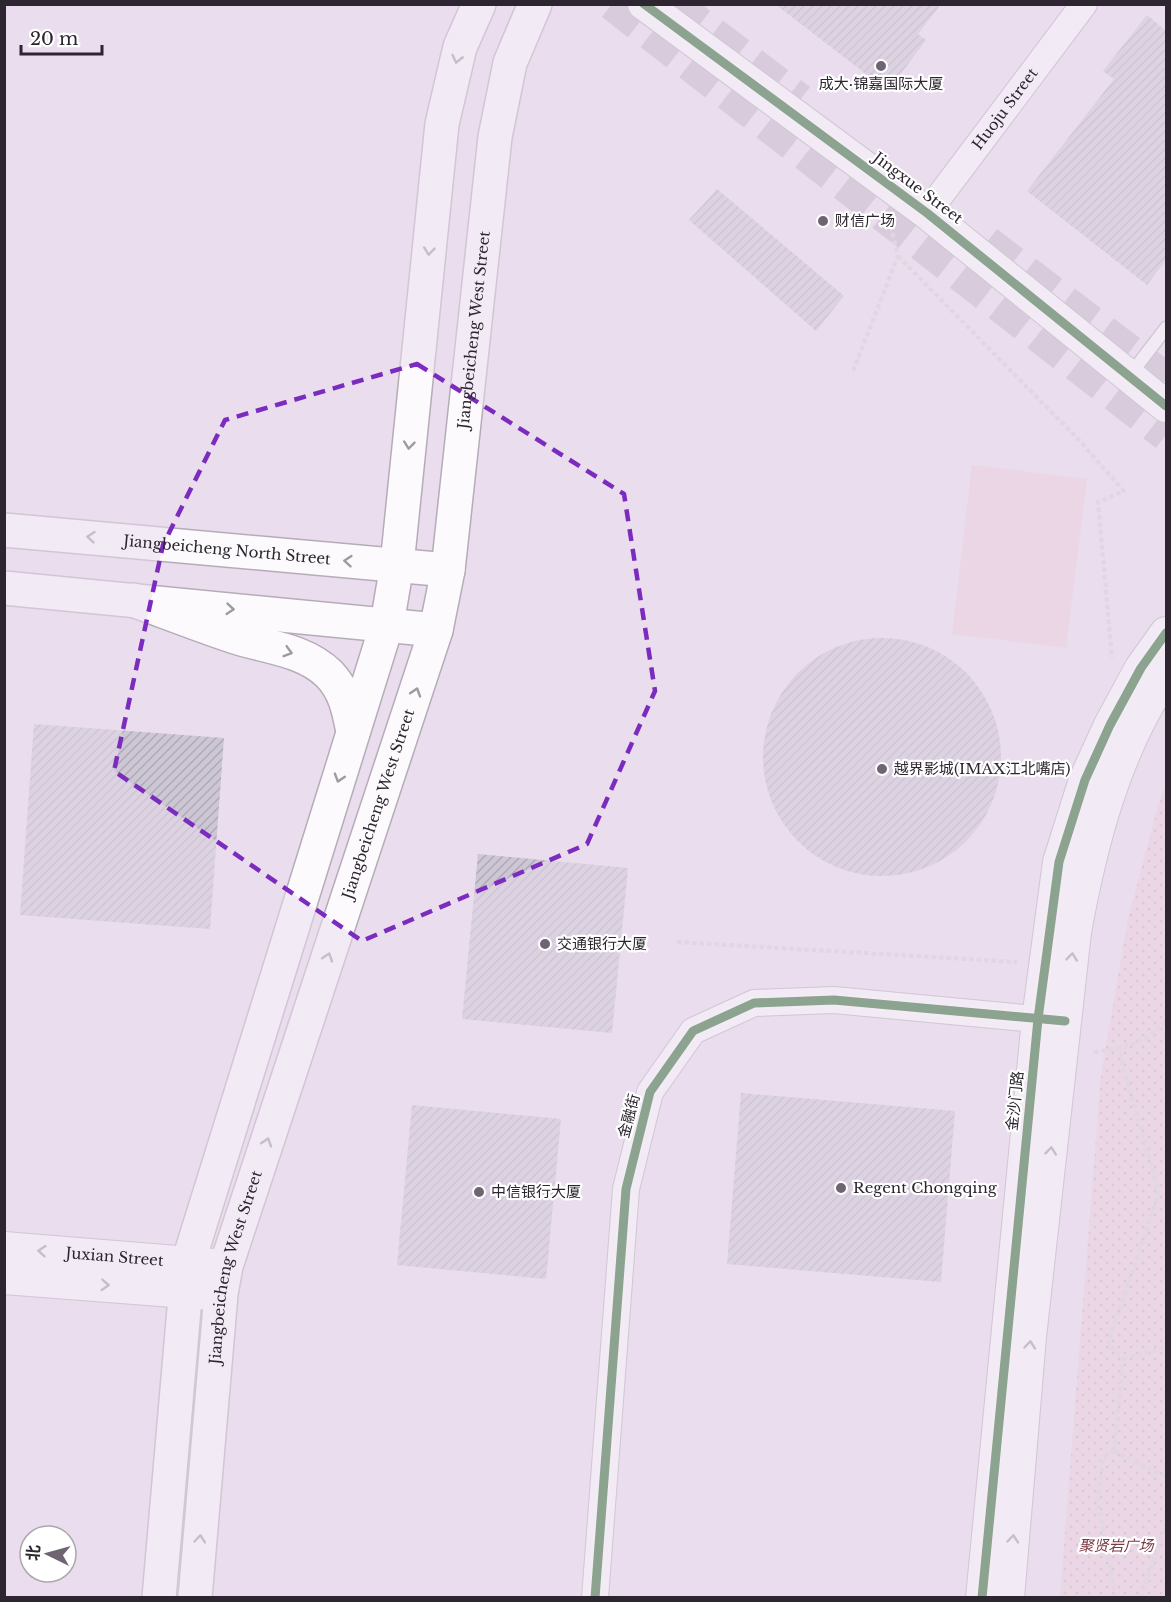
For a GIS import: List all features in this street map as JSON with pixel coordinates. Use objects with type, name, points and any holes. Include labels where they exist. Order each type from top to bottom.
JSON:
[{"type":"main road","points":[[159,1598],[187,1277],[387,624],[397,566],[442,124],[460,47],[479,4]]},
{"type":"main road","name":"Jiangbeicheng West Street","points":[[195,1598],[224,1280],[436,630],[448,570],[495,137],[510,63],[535,4]]},
{"type":"main road","name":"Jiangbeicheng North Street","points":[[4,530],[448,570]]},
{"type":"main road","points":[[4,588],[436,630]]},
{"type":"main road","points":[[133,600],[233,637],[306,657],[329,674],[341,691],[348,707],[353,732]]},
{"type":"street","name":"Jingxue Street","points":[[644,4],[927,213],[1167,406]]},
{"type":"street","name":"Huoju Street","points":[[927,213],[1084,4]]},
{"type":"street","name":"金沙门路","points":[[1008,1598],[1030,1337],[1051,1020],[1045,964],[1059,862],[1085,780],[1110,725],[1141,668],[1167,633]]},
{"type":"street","name":"金沙门路","points":[[982,1598],[1051,1020],[1075,932],[1086,870],[1106,801],[1133,735],[1167,675]]},
{"type":"street","name":"金融街","points":[[596,1598],[626,1189],[650,1092],[693,1031],[754,1003],[834,1000],[1051,1020]]},
{"type":"street","name":"Juxian Street","points":[[4,1248],[187,1277],[224,1280]]},
{"type":"street","name":"Juxian Street","points":[[4,1278],[187,1277]]},
{"type":"lane","points":[[1130,376],[1167,328]]},
{"type":"path","points":[[890,222],[898,256],[1078,439],[1124,491],[1098,502],[1113,660]]},
{"type":"path","points":[[853,371],[898,256]]},
{"type":"path","points":[[677,942],[1045,964]]},
{"type":"path","points":[[1094,1052],[1118,1049],[1158,1032],[1167,1021]]},
{"type":"path","points":[[1114,1451],[1123,1359],[1108,1343],[1156,1203],[1157,1190],[1118,1049]]},
{"type":"path","points":[[1123,1359],[1167,1347]]},
{"type":"path","points":[[1114,1451],[1167,1477]]},
{"type":"path","points":[[1114,1451],[1103,1458],[1098,1504],[1116,1598]]},
{"type":"path","points":[[1141,1598],[1167,1522]]},
{"type":"highlighted area","points":[[417,364],[624,494],[655,691],[587,844],[362,941],[114,771],[163,545],[225,420]]},
{"type":"green space","points":[[972,465],[1087,479],[1066,648],[952,634]]},
{"type":"green space","name":"聚贤岩广场","points":[[1166,785],[1166,1597],[1060,1597],[1101,1075],[1128,919],[1158,806]]},
{"type":"building","name":"成大·锦嘉国际大厦","points":[[775,4],[941,4],[918,34],[926,40],[888,91]]},
{"type":"building","points":[[1147,15],[1166,31],[1166,260],[1147,285],[1027,191],[1114,79],[1103,71]]},
{"type":"building","points":[[717,189],[844,296],[816,331],[689,220]]},
{"type":"building","name":"越界影城(IMAX江北嘴店)","points":[[882,638],[905,640],[928,647],[948,658],[966,673],[981,691],[992,711],[999,734],[1001,757],[999,780],[992,803],[981,823],[966,841],[948,856],[928,867],[905,874],[882,876],[859,874],[836,867],[816,856],[798,841],[783,823],[772,803],[765,780],[763,757],[765,734],[772,711],[783,691],[798,673],[816,658],[836,647],[859,640]]},
{"type":"building","points":[[34,724],[224,738],[210,929],[20,915]]},
{"type":"building","name":"交通银行大厦","points":[[478,854],[628,868],[612,1033],[462,1019]]},
{"type":"building","name":"Regent Chongqing","points":[[741,1093],[955,1111],[941,1282],[727,1264]]},
{"type":"building","name":"中信银行大厦","points":[[412,1105],[561,1119],[546,1279],[397,1265]]},
{"type":"tunnel","points":[[612,4],[1166,435]]},
{"type":"tunnel","points":[[674,4],[800,100]]},
{"type":"tunnel","points":[[987,242],[1166,379]]},
{"type":"cycle path","points":[[644,4],[927,213],[1166,406]]},
{"type":"cycle path","points":[[982,1598],[1038,1019],[1059,862],[1085,780],[1110,725],[1141,668],[1166,633]]},
{"type":"cycle path","points":[[595,1598],[626,1189],[650,1092],[693,1031],[754,1003],[834,1000],[1065,1021]]},
{"type":"place","name":"成大·锦嘉国际大厦","points":[[881,66]]},
{"type":"place","name":"财信广场","points":[[823,221]]},
{"type":"place","name":"越界影城(IMAX江北嘴店)","points":[[882,769]]},
{"type":"place","name":"交通银行大厦","points":[[545,944]]},
{"type":"place","name":"Regent Chongqing","points":[[841,1188]]},
{"type":"place","name":"中信银行大厦","points":[[479,1192]]}]
